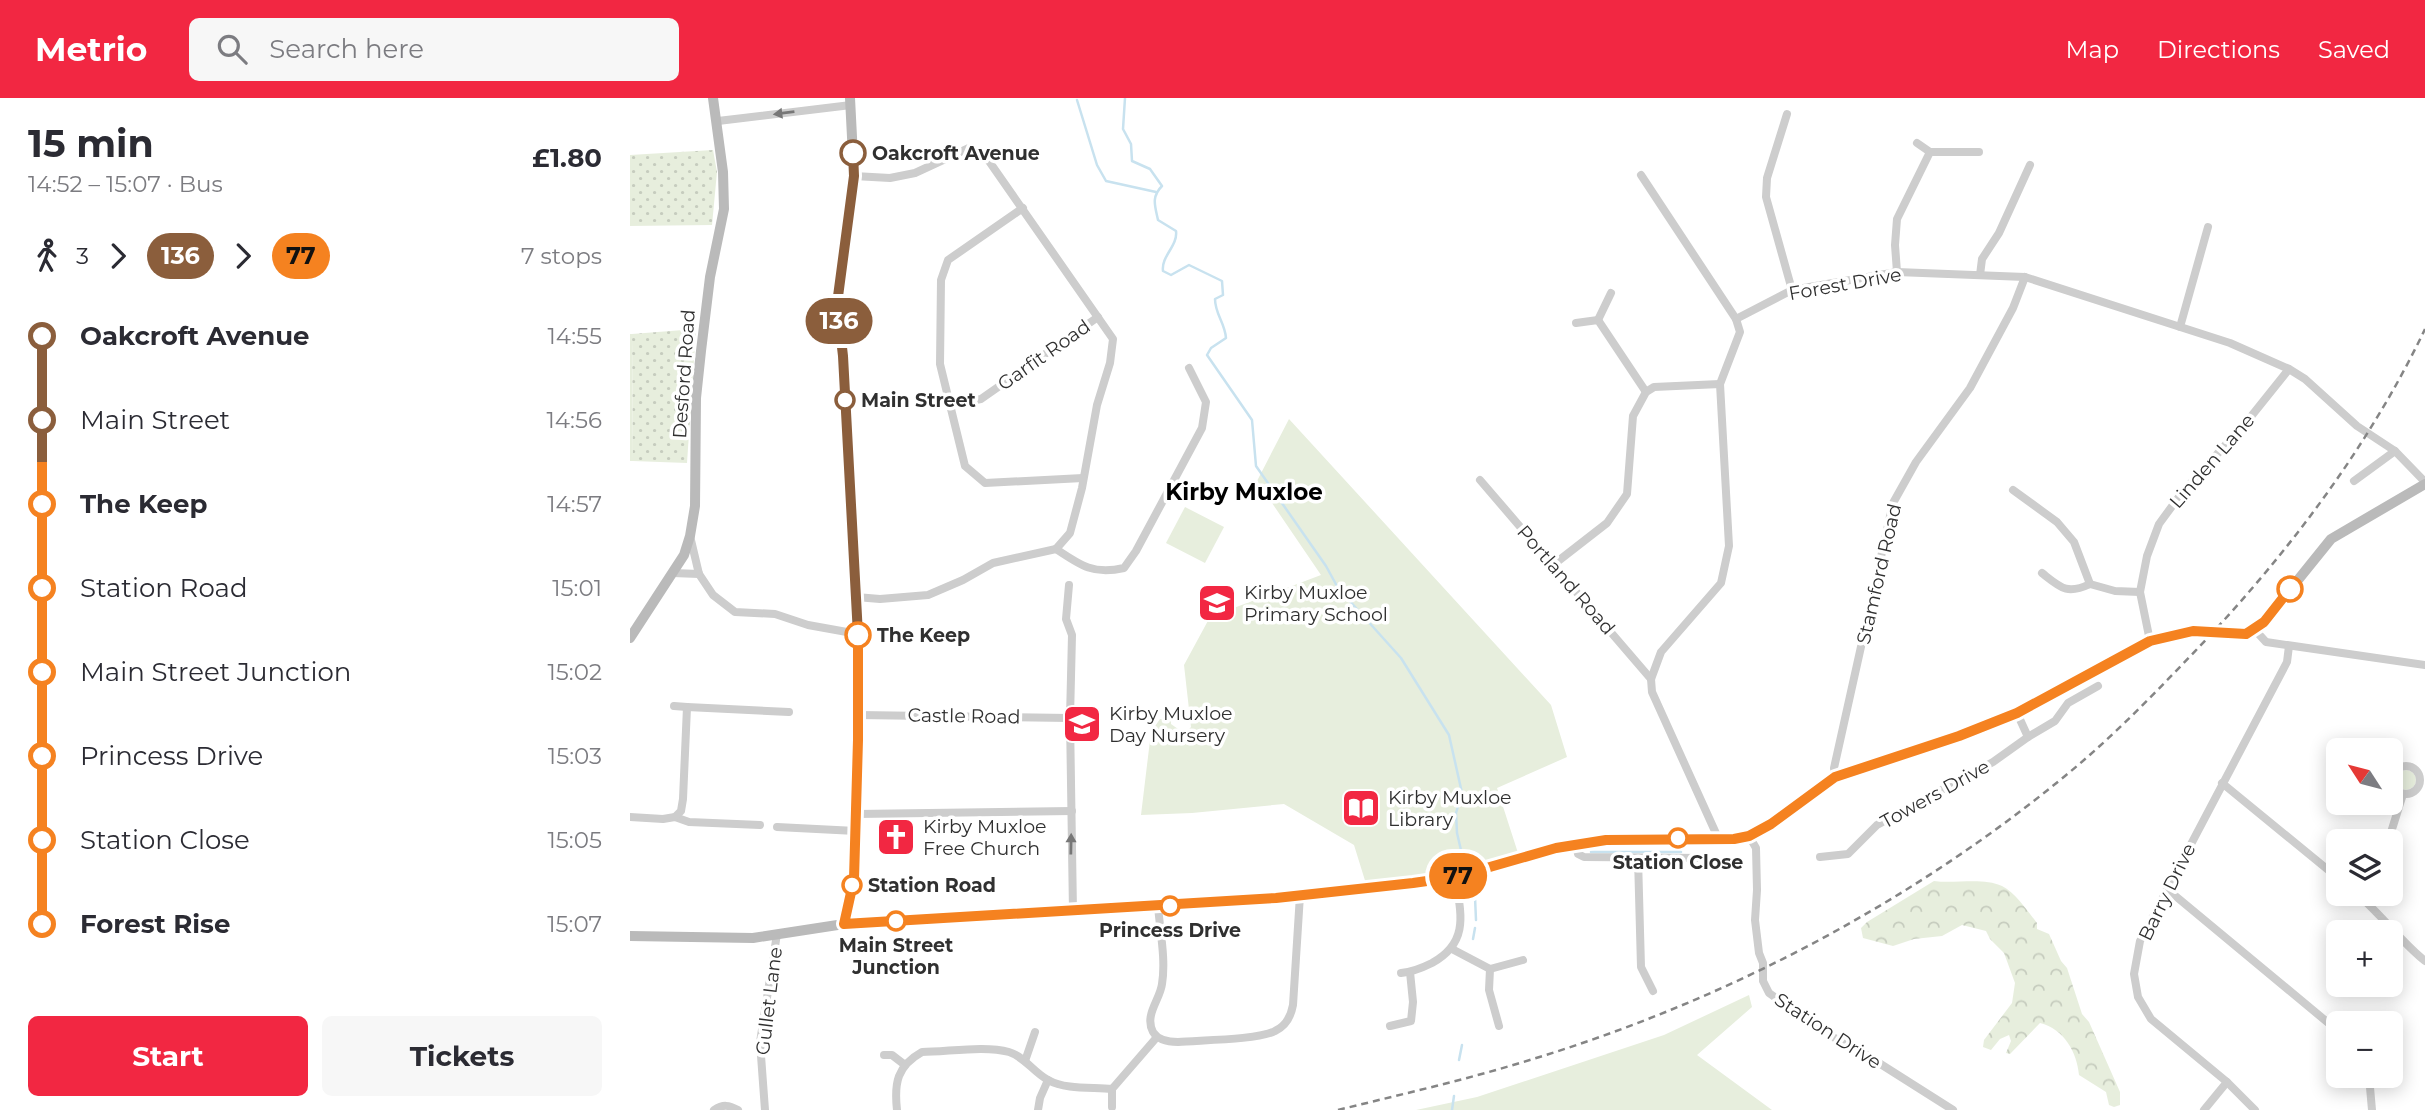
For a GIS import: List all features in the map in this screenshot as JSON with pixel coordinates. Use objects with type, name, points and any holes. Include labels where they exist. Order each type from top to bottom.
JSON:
[{"type":"street","name":"Desford Road","points":[[630,638],[684,555],[691,536],[695,506],[696,398],[710,277],[724,209],[718,121],[713,98]]},
{"type":"street","points":[[718,121],[850,101],[854,176],[837,304],[843,356],[858,634],[858,715],[854,879],[844,924]]},
{"type":"street","points":[[1787,114],[1767,178],[1766,197],[1792,290]]},
{"type":"street","points":[[1917,143],[1930,152],[1979,152]]},
{"type":"street","points":[[854,176],[890,178],[915,173],[969,148],[984,154],[1113,339],[1110,363],[1097,404],[1070,533],[1056,548],[993,563],[928,595],[880,599],[856,597]]},
{"type":"street","points":[[1897,272],[1895,246],[1898,219],[1930,152]]},
{"type":"street","points":[[1980,275],[1982,259],[1999,233],[2031,165]]},
{"type":"street","points":[[1641,175],[1736,318],[1740,332],[1720,384],[1729,545],[1721,583],[1661,652],[1651,679],[1652,692],[1718,840]]},
{"type":"street","points":[[1023,208],[948,260],[941,280],[940,363],[965,466],[985,483],[1083,478]]},
{"type":"street","points":[[2180,327],[2208,227]]},
{"type":"street","name":"Forest Drive","points":[[1736,318],[1792,290],[1897,272],[2025,277],[2230,342],[2289,369],[2305,379],[2357,426],[2395,451],[2425,483]]},
{"type":"street","name":"Stamford Road","points":[[1835,777],[1834,768],[1893,503],[1916,462],[1970,388],[2013,308],[2025,277]]},
{"type":"street","points":[[1598,320],[1611,293]]},
{"type":"street","name":"Garfit Road","points":[[950,405],[981,399],[1098,317]]},
{"type":"street","points":[[1576,323],[1598,320]]},
{"type":"street","points":[[1598,320],[1646,392]]},
{"type":"street","points":[[1056,548],[1075,561],[1104,573],[1124,568],[1136,551],[1202,428],[1206,402],[1189,368]]},
{"type":"street","name":"Linden Lane","points":[[2150,641],[2140,592],[2147,556],[2159,524],[2181,494],[2249,419],[2289,369]]},
{"type":"street","points":[[1553,565],[1607,523],[1627,494],[1633,416],[1646,392],[1654,387],[1720,384]]},
{"type":"street","points":[[2354,481],[2395,451]]},
{"type":"street","name":"Portland Road","points":[[1480,481],[1651,679]]},
{"type":"street","points":[[630,936],[752,937],[844,924],[1073,912],[1300,895],[1455,877],[1576,844],[1606,840],[1718,840],[1749,836],[1771,824],[1835,777],[1959,736],[2017,713],[2150,641],[2185,632],[2226,635],[2246,634],[2255,630],[2331,540],[2425,483]]},
{"type":"street","points":[[2012,490],[2057,522],[2074,542],[2090,584]]},
{"type":"street","points":[[691,536],[698,574],[713,596],[735,612],[775,614],[808,625],[858,634]]},
{"type":"street","points":[[673,573],[698,574]]},
{"type":"street","points":[[2042,573],[2062,589],[2076,590],[2090,584],[2115,591],[2140,592]]},
{"type":"street","points":[[1069,585],[1066,619],[1072,635],[1070,718],[1073,912]]},
{"type":"street","points":[[2255,630],[2266,642],[2425,665]]},
{"type":"street","name":"Barry Drive","points":[[2255,1110],[2227,1082],[2151,1019],[2138,997],[2134,974],[2140,942],[2287,662],[2289,646]]},
{"type":"street","name":"Towers Drive","points":[[1820,857],[1848,854],[1877,825],[1993,762],[2055,721],[2068,703],[2098,686]]},
{"type":"street","points":[[674,706],[789,712]]},
{"type":"street","points":[[675,817],[681,811],[683,799],[687,707]]},
{"type":"street","points":[[2017,713],[2028,737]]},
{"type":"street","name":"Castle Road","points":[[858,715],[1070,718]]},
{"type":"street","points":[[2222,783],[2326,868]]},
{"type":"street","points":[[856,814],[1072,811]]},
{"type":"street","points":[[630,817],[675,817],[689,822],[760,825]]},
{"type":"street","points":[[777,827],[856,831]]},
{"type":"street","name":"Station Drive","points":[[1749,836],[1756,848],[1755,920],[1759,953],[1763,963],[1763,981],[1769,993],[1827,1034],[1860,1051],[1952,1110]]},
{"type":"street","points":[[1576,844],[1578,854],[1584,857],[1704,858]]},
{"type":"street","points":[[1638,858],[1641,967],[1653,991]]},
{"type":"street","points":[[1390,1026],[1411,1021],[1406,972],[1441,958],[1452,949],[1459,936],[1461,917],[1455,877]]},
{"type":"street","points":[[2167,889],[2326,1021]]},
{"type":"street","points":[[1158,906],[1163,982],[1151,1020],[1157,1037],[1168,1042],[1178,1042],[1265,1035],[1283,1027],[1293,1005],[1300,895]]},
{"type":"street","points":[[2372,906],[2410,949],[2425,961]]},
{"type":"street","name":"Gullet Lane","points":[[765,1110],[760,1042],[777,934]]},
{"type":"street","points":[[1452,949],[1490,969],[1523,960]]},
{"type":"street","points":[[1490,969],[1489,990],[1499,1026]]},
{"type":"street","points":[[1025,1060],[1035,1032]]},
{"type":"street","points":[[1112,1107],[1112,1089],[1157,1037]]},
{"type":"street","points":[[897,1110],[895,1084],[898,1074],[922,1052],[1010,1052],[1025,1060],[1048,1080],[1064,1085],[1112,1089]]},
{"type":"street","points":[[884,1055],[892,1055],[905,1065]]},
{"type":"street","points":[[1038,1110],[1048,1080]]},
{"type":"street","points":[[2204,1110],[2227,1082]]},
{"type":"street","points":[[2370,1088],[2372,1110]]},
{"type":"street","points":[[713,1110],[721,1105],[730,1105],[738,1110]]},
{"type":"green space","points":[[713,150],[717,172],[712,225],[630,226],[630,155]]},
{"type":"green space","points":[[696,329],[687,463],[633,461],[632,334]]},
{"type":"green space","points":[[632,334],[633,461],[630,461]]},
{"type":"green space","points":[[1289,419],[1551,705],[1567,757],[1497,788],[1518,853],[1367,887],[1354,845],[1284,804],[1141,815],[1151,732],[1160,719],[1171,719],[1171,724],[1185,734],[1191,727],[1184,665],[1210,617],[1321,575],[1257,481]]},
{"type":"green space","points":[[1185,507],[1224,527],[1205,563],[1166,543]]},
{"type":"green space","points":[[2403,770],[2410,770],[2416,776],[2416,784],[2410,790],[2403,790]]},
{"type":"green space","points":[[1934,881],[1978,881],[2002,886],[2021,903],[2037,923],[2037,929],[2049,934],[2067,968],[2082,1014],[2089,1022],[2120,1092],[2120,1105],[2109,1105],[2106,1092],[2079,1075],[2068,1043],[2056,1030],[2048,1026],[2040,1023],[2010,1054],[2006,1053],[2011,1041],[2009,1035],[2000,1039],[1991,1050],[1983,1047],[1984,1040],[2012,1003],[2015,983],[2004,953],[1986,931],[1962,925],[1942,936],[1914,939],[1893,946],[1863,938],[1861,928],[1867,922]]},
{"type":"green space","points":[[1749,995],[1752,1007],[1697,1055],[1772,1110],[1416,1110],[1477,1097],[1664,1035]]},
{"type":"waterway","points":[[1125,98],[1123,129],[1131,144],[1132,161],[1150,169],[1162,186],[1155,198],[1158,220],[1176,231],[1175,241],[1164,261],[1163,271],[1171,275],[1189,265],[1222,281],[1223,295],[1215,299],[1226,338],[1211,348],[1207,355],[1252,420],[1256,466],[1326,566],[1338,588],[1401,658],[1449,735],[1462,793],[1456,813],[1457,833],[1464,863]]},
{"type":"waterway","points":[[1077,100],[1097,165],[1106,181],[1156,192]]},
{"type":"waterway","points":[[1591,852],[1681,852]]},
{"type":"waterway","points":[[1473,882],[1474,886],[1482,883]]},
{"type":"waterway","points":[[1475,897],[1476,920]]},
{"type":"waterway","points":[[1473,939],[1475,928]]},
{"type":"waterway","points":[[1459,1060],[1462,1045]]},
{"type":"waterway","points":[[1452,1110],[1454,1096]]},
{"type":"railway","points":[[1338,1110],[1533,1059],[1676,1008],[1813,943],[1879,906],[1943,866],[2005,822],[2065,776],[2118,729],[2200,646],[2265,573],[2353,456],[2379,415],[2425,329]]},
{"type":"bus line","name":"136","points":[[853,153],[854,176],[837,304],[843,356],[858,635]]},
{"type":"bus line","name":"77","points":[[858,635],[854,879],[844,924],[1276,898],[1455,877],[1556,848],[1606,840],[1718,840],[1749,836],[1771,824],[1835,777],[1959,736],[2017,713],[2150,641],[2193,631],[2226,635],[2246,634],[2255,630],[2290,589]]},
{"type":"place","name":"Oakcroft Avenue","points":[[853,153]]},
{"type":"place","name":"Main Street","points":[[845,400]]},
{"type":"place","name":"Kirby Muxloe Primary School","points":[[1217,603]]},
{"type":"place","name":"The Keep","points":[[858,635]]},
{"type":"place","name":"Kirby Muxloe Day Nursery","points":[[1082,724]]},
{"type":"place","name":"Kirby Muxloe Library","points":[[1361,808]]},
{"type":"place","name":"Kirby Muxloe Free Church","points":[[896,837]]},
{"type":"place","name":"Station Close","points":[[1678,838]]},
{"type":"place","name":"Station Road","points":[[852,885]]},
{"type":"place","name":"Princess Drive","points":[[1170,906]]},
{"type":"place","name":"Main Street Junction","points":[[896,921]]},
{"type":"district","name":"Kirby Muxloe","points":[[1244,492]]}]
